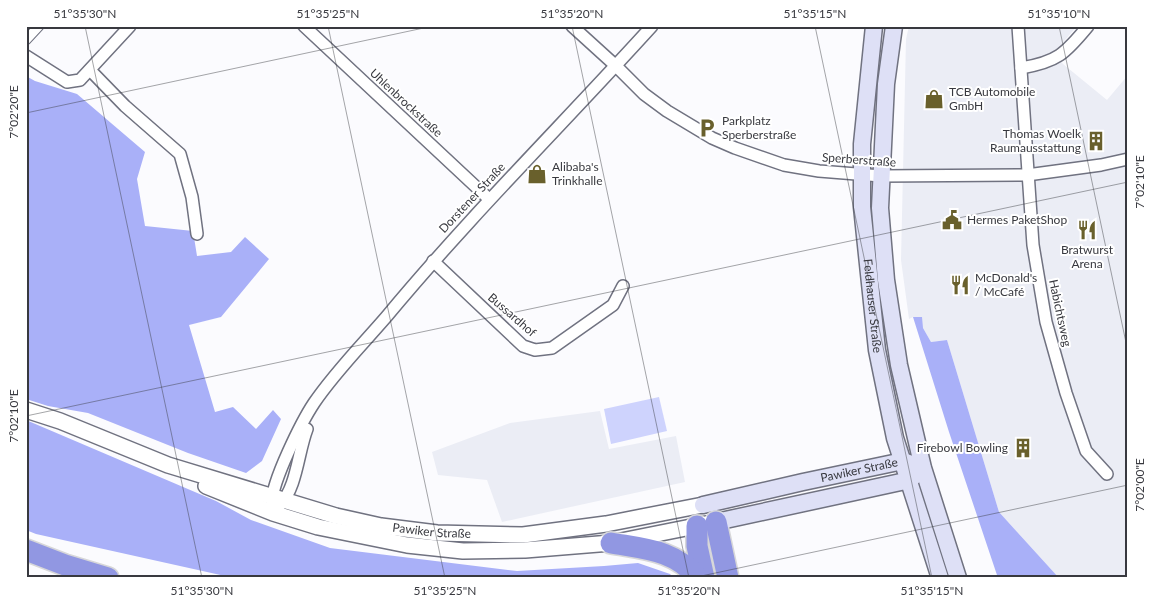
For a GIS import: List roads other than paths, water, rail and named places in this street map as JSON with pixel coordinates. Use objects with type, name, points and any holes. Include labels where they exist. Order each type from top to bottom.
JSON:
[{"type":"highway","points":[[704,578],[697,546],[706,524]]},
{"type":"highway","points":[[706,524],[728,578]]},
{"type":"highway","points":[[611,543],[655,550],[676,558],[691,569],[698,578]]},
{"type":"highway","points":[[26,550],[65,566],[108,578]]},
{"type":"main road","name":"Feldhauser Straße","points":[[874,26],[862,144],[862,207],[877,350],[896,438],[940,578]]},
{"type":"main road","name":"Feldhauser Straße","points":[[894,26],[886,84],[880,208],[891,318],[899,365],[923,468],[958,578]]},
{"type":"main road","name":"Pawiker Straße","points":[[702,505],[903,461],[923,468],[910,480],[706,524]]},
{"type":"street","points":[[26,40],[39,26]]},
{"type":"street","points":[[26,56],[67,82],[80,80],[130,26]]},
{"type":"street","name":"Uhlenbrockstraße","points":[[304,26],[489,199]]},
{"type":"street","name":"Sperberstraße","points":[[572,26],[644,94],[667,111],[712,138],[784,165],[819,171],[881,176],[1027,175],[1101,165],[1128,159]]},
{"type":"street","name":"Dorstener Straße","points":[[273,513],[278,499],[295,476],[304,439],[320,395],[433,261],[652,26]]},
{"type":"street","name":"Habichtsweg","points":[[1018,26],[1034,255],[1046,322],[1086,452],[1107,474]]},
{"type":"street","points":[[1021,68],[1042,64],[1054,59],[1063,53],[1088,26]]},
{"type":"street","points":[[90,70],[125,106],[180,154],[192,197],[197,234]]},
{"type":"street","name":"Bussardhof","points":[[433,261],[524,346],[535,350],[552,348],[570,337],[612,305],[623,286]]},
{"type":"street","name":"Pawiker Straße","points":[[26,410],[60,421],[168,465],[336,516],[381,526],[436,533],[523,535],[606,524],[702,505]]},
{"type":"street","name":"Pawiker Straße","points":[[168,465],[208,487],[273,513],[318,527],[407,545],[463,551],[525,550],[611,543],[706,524]]},
{"type":"street","points":[[702,505],[706,524]]},
{"type":"place","name":"TCB Automobile GmbH","points":[[934,99]]},
{"type":"place","name":"Parkplatz Sperberstraße","points":[[707,128]]},
{"type":"place","name":"Thomas Woelk Raumausstattung","points":[[1096,141]]},
{"type":"place","name":"Alibaba's Trinkhalle","points":[[537,174]]},
{"type":"place","name":"Hermes PaketShop","points":[[952,220]]},
{"type":"place","name":"Bratwurst Arena","points":[[1087,230]]},
{"type":"place","name":"McDonald's / McCafé","points":[[960,285]]},
{"type":"place","name":"Firebowl Bowling","points":[[1023,448]]}]
